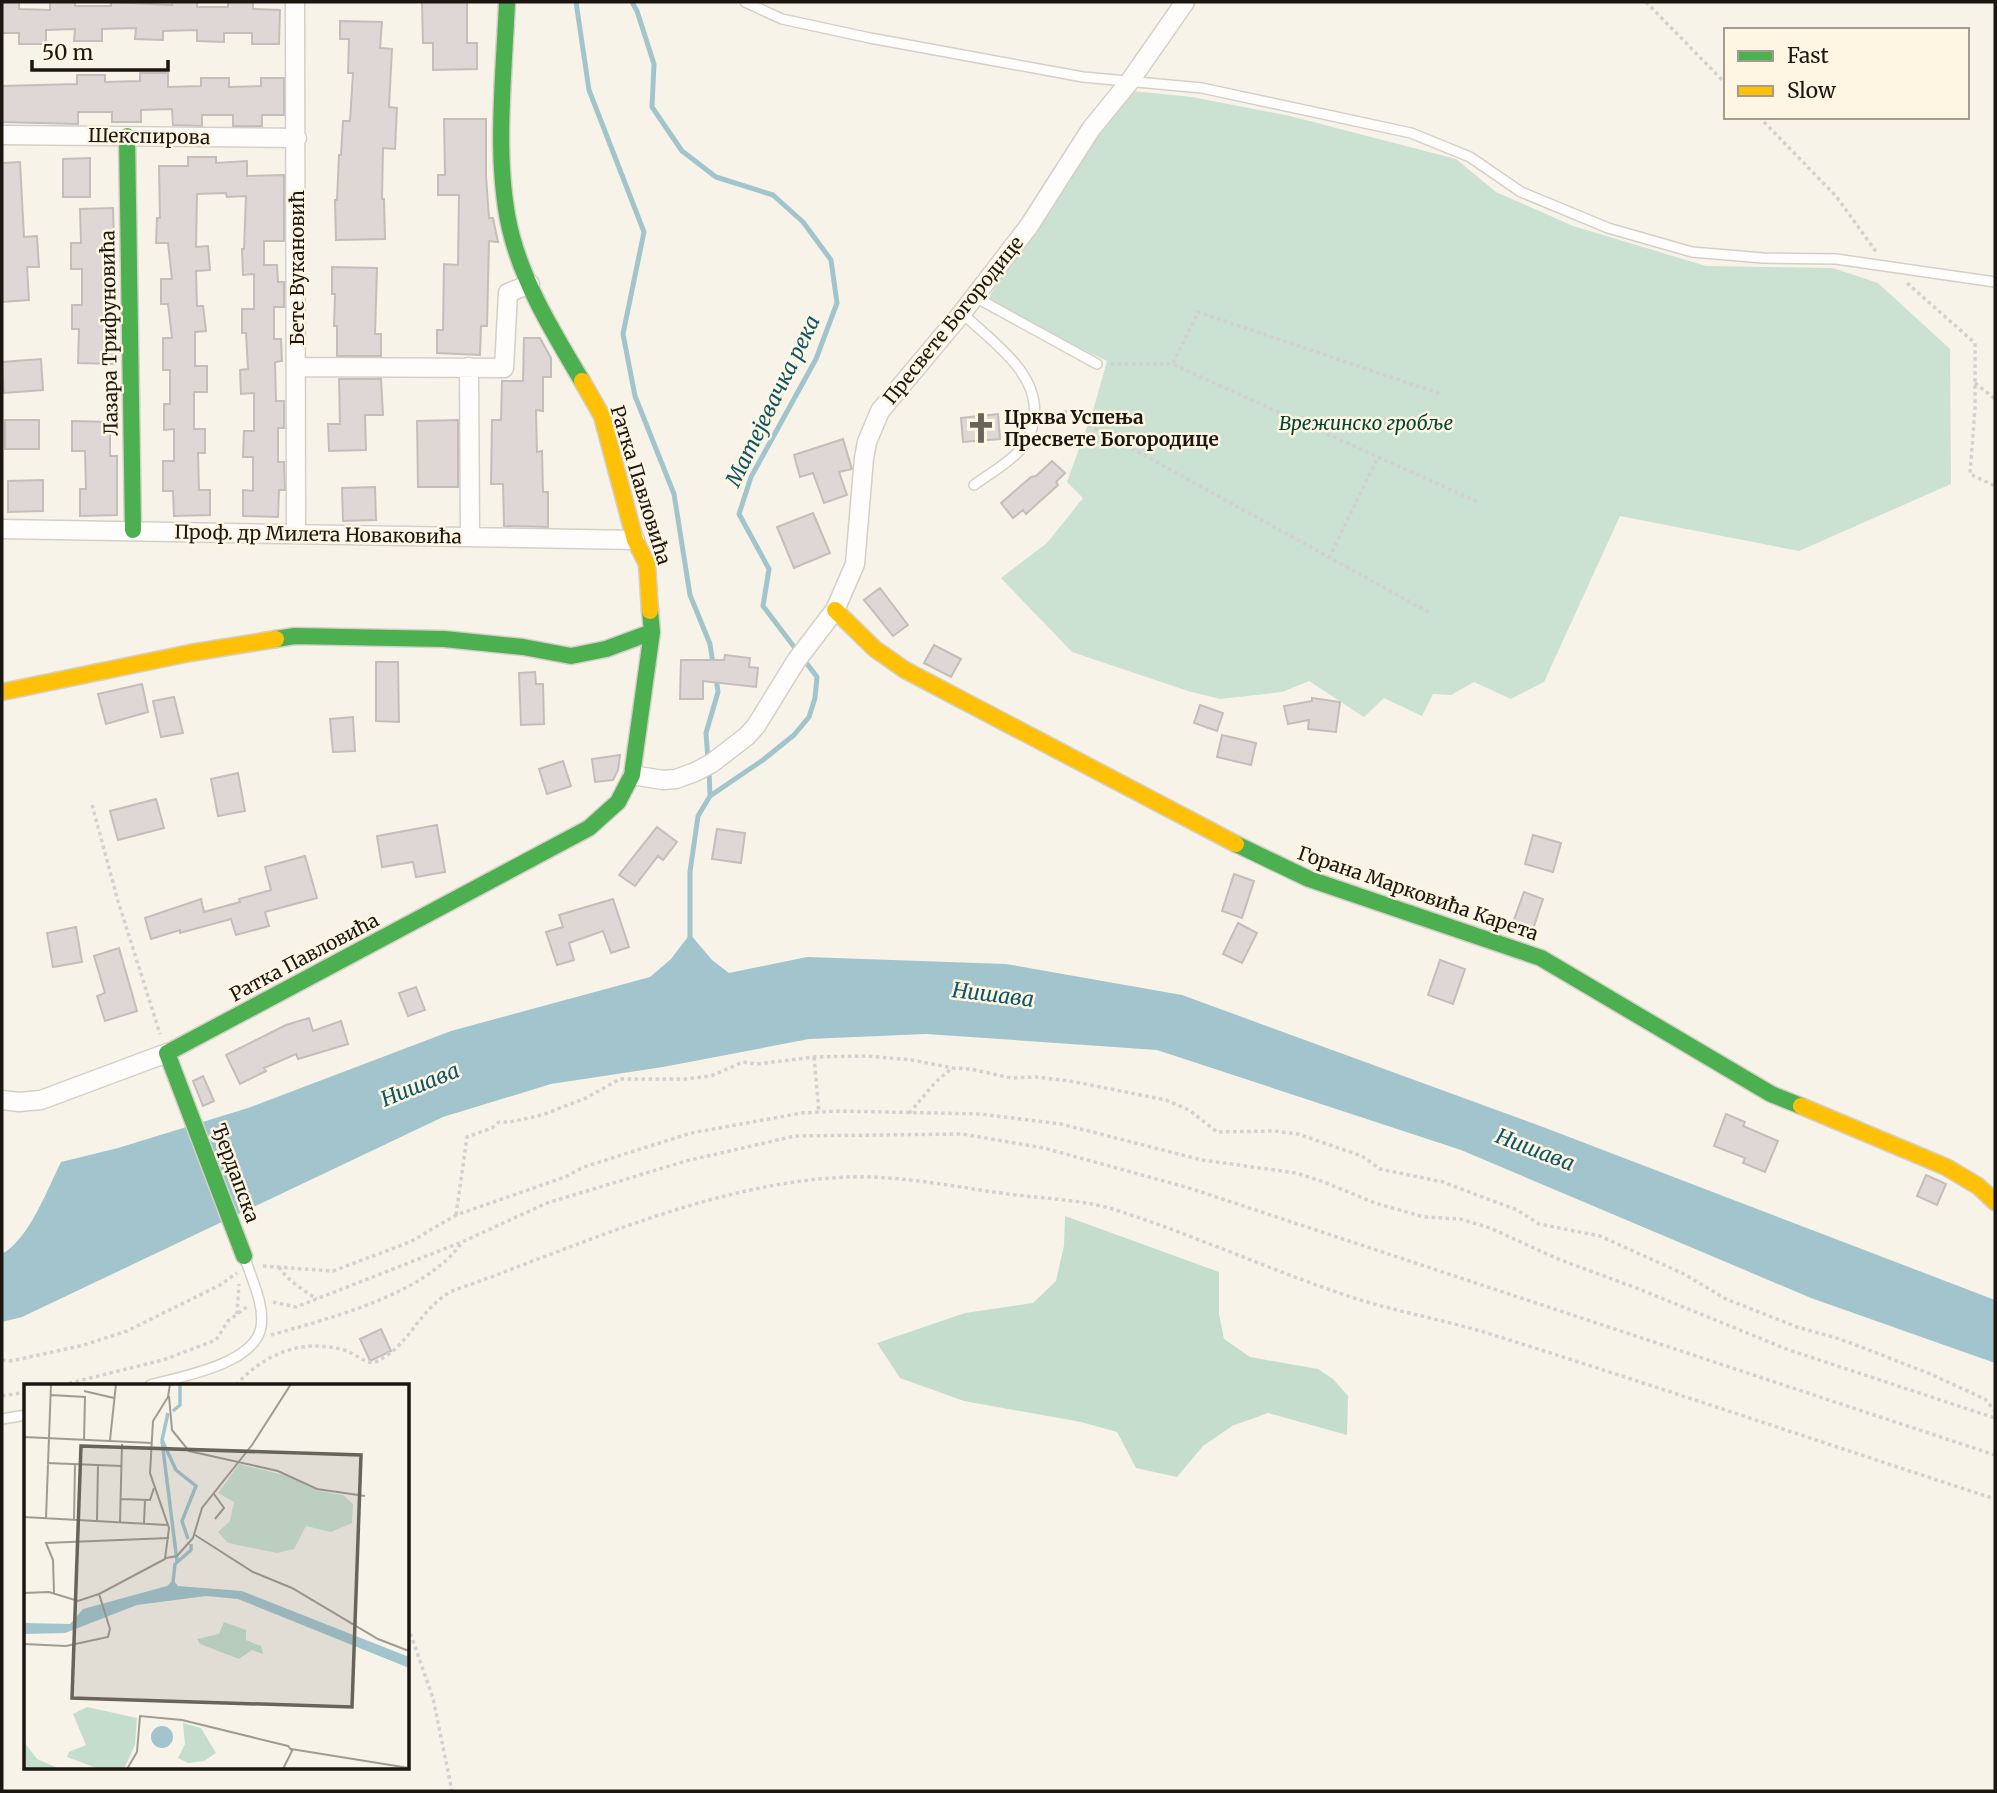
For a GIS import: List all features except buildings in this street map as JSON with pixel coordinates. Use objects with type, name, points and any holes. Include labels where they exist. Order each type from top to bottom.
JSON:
[{"type":"street","name":"Бете Вукановић","points":[[295,2],[296,534]]},
{"type":"street","name":"Ратка Павловића","points":[[167,1053],[577,835],[610,811],[629,784],[632,775],[652,632],[647,564],[635,540],[602,416],[537,303],[512,237],[500,176],[507,2]]},
{"type":"street","name":"Пресвете Богородице","points":[[632,775],[663,780],[676,779],[709,765],[756,726],[799,657],[835,610],[855,564],[864,458],[876,419],[888,400],[975,297],[1029,226],[1091,129],[1130,81],[1185,2]]},
{"type":"street","name":"Шекспирова","points":[[2,135],[297,138]]},
{"type":"street","name":"Лазара Трифуновића","points":[[128,136],[133,530]]},
{"type":"street","points":[[296,367],[504,368],[508,293],[530,284]]},
{"type":"street","points":[[469,368],[470,537]]},
{"type":"street","name":"Проф. др Милета Новаковића","points":[[2,529],[635,540]]},
{"type":"street","name":"Горана Марковића Карета","points":[[835,610],[875,649],[905,670],[1260,857],[1309,879],[1541,958],[1771,1094],[1946,1167],[1978,1186],[1995,1202]]},
{"type":"street","points":[[2,692],[190,653],[295,636],[444,639],[571,656],[606,649],[652,632]]},
{"type":"street","points":[[2,1100],[41,1100],[167,1053]]},
{"type":"street","name":"Ђердапска","points":[[167,1053],[246,1261]]},
{"type":"lane","points":[[746,2],[770,15],[809,26],[1083,78],[1202,88],[1411,133],[1470,157],[1521,192],[1608,228],[1692,252],[1763,258],[1836,258],[1995,282]]},
{"type":"lane","points":[[975,297],[1097,364]]},
{"type":"lane","points":[[962,313],[1018,367],[1033,393],[1035,408],[1029,438],[1020,450],[974,485]]},
{"type":"lane","points":[[153,1384],[225,1362],[240,1355],[256,1340],[261,1328],[258,1298],[246,1261]]},
{"type":"lane","points":[[2,1419],[24,1415]]},
{"type":"path","points":[[1646,2],[1724,82]]},
{"type":"path","points":[[1761,119],[1836,196],[1887,265],[1975,344],[1970,474],[1995,486]]},
{"type":"path","points":[[1172,364],[1198,312],[1441,394]]},
{"type":"path","points":[[1097,364],[1172,364],[1478,502]]},
{"type":"path","points":[[1975,382],[1995,399]]},
{"type":"path","points":[[1063,411],[1432,614]]},
{"type":"path","points":[[1329,558],[1377,458]]},
{"type":"path","points":[[92,805],[118,901],[167,1053]]},
{"type":"path","points":[[456,1215],[467,1137],[492,1128],[499,1122],[542,1115],[586,1098],[620,1079],[685,1079],[711,1076],[743,1062],[757,1064],[814,1057],[866,1056],[912,1060],[1011,1078],[1036,1077],[1070,1081],[1166,1100],[1189,1110],[1217,1132],[1274,1131],[1298,1134],[1362,1156],[1380,1169],[1443,1182],[1517,1210],[1539,1224],[1600,1236],[1684,1274],[1726,1299],[1928,1373],[1985,1399],[1995,1411]]},
{"type":"path","points":[[814,1057],[819,1112]]},
{"type":"path","points":[[909,1112],[925,1096],[936,1078],[953,1068]]},
{"type":"path","points":[[2,1360],[11,1361],[84,1345],[127,1331],[220,1285],[246,1261],[333,1271],[410,1242],[456,1215],[565,1177],[584,1167],[691,1133],[756,1119],[819,1112],[980,1114],[1061,1124],[1202,1160],[1296,1173],[1375,1203],[1424,1217],[1460,1219],[1490,1228],[1558,1259],[1788,1350],[1995,1418]]},
{"type":"path","points":[[66,1384],[163,1360],[216,1340],[228,1321],[258,1298],[296,1307],[462,1242],[547,1203],[686,1161],[795,1136],[962,1134],[1044,1148],[1189,1188],[1683,1354],[1995,1455]]},
{"type":"path","points":[[237,1384],[269,1357],[298,1347],[345,1350],[373,1363],[391,1353],[424,1313],[452,1291],[590,1240],[737,1192],[803,1180],[906,1178],[1077,1200],[1117,1210],[1359,1300],[1482,1332],[1995,1499]]},
{"type":"path","points":[[256,1340],[345,1313],[388,1295],[430,1273],[446,1261],[462,1242]]},
{"type":"path","points":[[237,1314],[238,1288],[246,1261]]},
{"type":"path","points":[[278,1265],[284,1274],[317,1298]]},
{"type":"path","points":[[2,1396],[24,1392]]},
{"type":"path","points":[[410,1633],[433,1698],[452,1791]]},
{"type":"green space","name":"Врежинско гробље","points":[[1132,91],[1192,97],[1290,116],[1456,159],[1496,192],[1573,226],[1706,266],[1833,268],[1878,283],[1950,349],[1951,484],[1799,551],[1620,516],[1544,682],[1511,699],[1474,682],[1451,695],[1433,694],[1422,716],[1384,698],[1364,717],[1309,681],[1282,692],[1220,699],[1072,652],[1001,578],[1047,543],[1083,498],[1067,482],[1107,361],[985,303],[1078,163]]},
{"type":"green space","points":[[1065,1216],[1219,1272],[1219,1314],[1224,1339],[1250,1357],[1318,1369],[1333,1379],[1348,1396],[1347,1435],[1268,1413],[1232,1426],[1203,1446],[1177,1477],[1136,1468],[1117,1432],[1081,1422],[964,1401],[900,1378],[877,1343],[965,1313],[1033,1303],[1056,1281],[1064,1246]]},
{"type":"water","name":"Нишава","points":[[690,934],[712,960],[729,973],[807,957],[1006,964],[1182,995],[1543,1127],[1995,1300],[1995,1363],[1811,1298],[1461,1150],[1157,1050],[926,1034],[809,1039],[663,1067],[551,1084],[443,1117],[22,1317],[2,1322],[2,1254],[12,1247],[29,1226],[61,1162],[118,1148],[248,1108],[451,1031],[650,977],[671,959]]},
{"type":"waterway","points":[[576,2],[589,90],[644,232],[623,334],[635,396],[674,494],[690,595],[710,644],[713,664]]},
{"type":"waterway","name":"Матејевачка река","points":[[632,2],[654,64],[652,107],[682,151],[716,177],[773,195],[803,222],[831,260],[837,303],[816,359],[751,477],[739,514],[769,569],[763,606],[817,677],[815,698],[809,717],[794,735],[710,796],[698,816],[690,872],[690,940]]},
{"type":"waterway","points":[[708,760],[706,733],[718,692],[716,677]]},
{"type":"waterway","points":[[709,770],[710,796]]},
{"type":"traffic: fast","points":[[507,2],[501,121],[506,210],[525,275],[582,381]]},
{"type":"traffic: fast","points":[[127,136],[133,530]]},
{"type":"traffic: fast","points":[[244,1256],[167,1053],[589,828],[618,802],[632,775],[652,632],[650,611]]},
{"type":"traffic: fast","points":[[276,639],[295,636],[444,639],[523,647],[571,656],[606,649],[652,632]]},
{"type":"traffic: fast","points":[[1236,844],[1309,879],[1541,958],[1771,1094],[1801,1106]]},
{"type":"traffic: slow","points":[[582,381],[602,416],[635,540],[647,564],[650,611]]},
{"type":"traffic: slow","points":[[835,610],[875,649],[905,670],[1236,844]]},
{"type":"traffic: slow","points":[[2,692],[190,653],[276,639]]},
{"type":"traffic: slow","points":[[1801,1106],[1946,1167],[1978,1186],[1995,1202]]},
{"type":"place","name":"Црква Успења Пресвете Богородице","points":[[981,428]]}]
